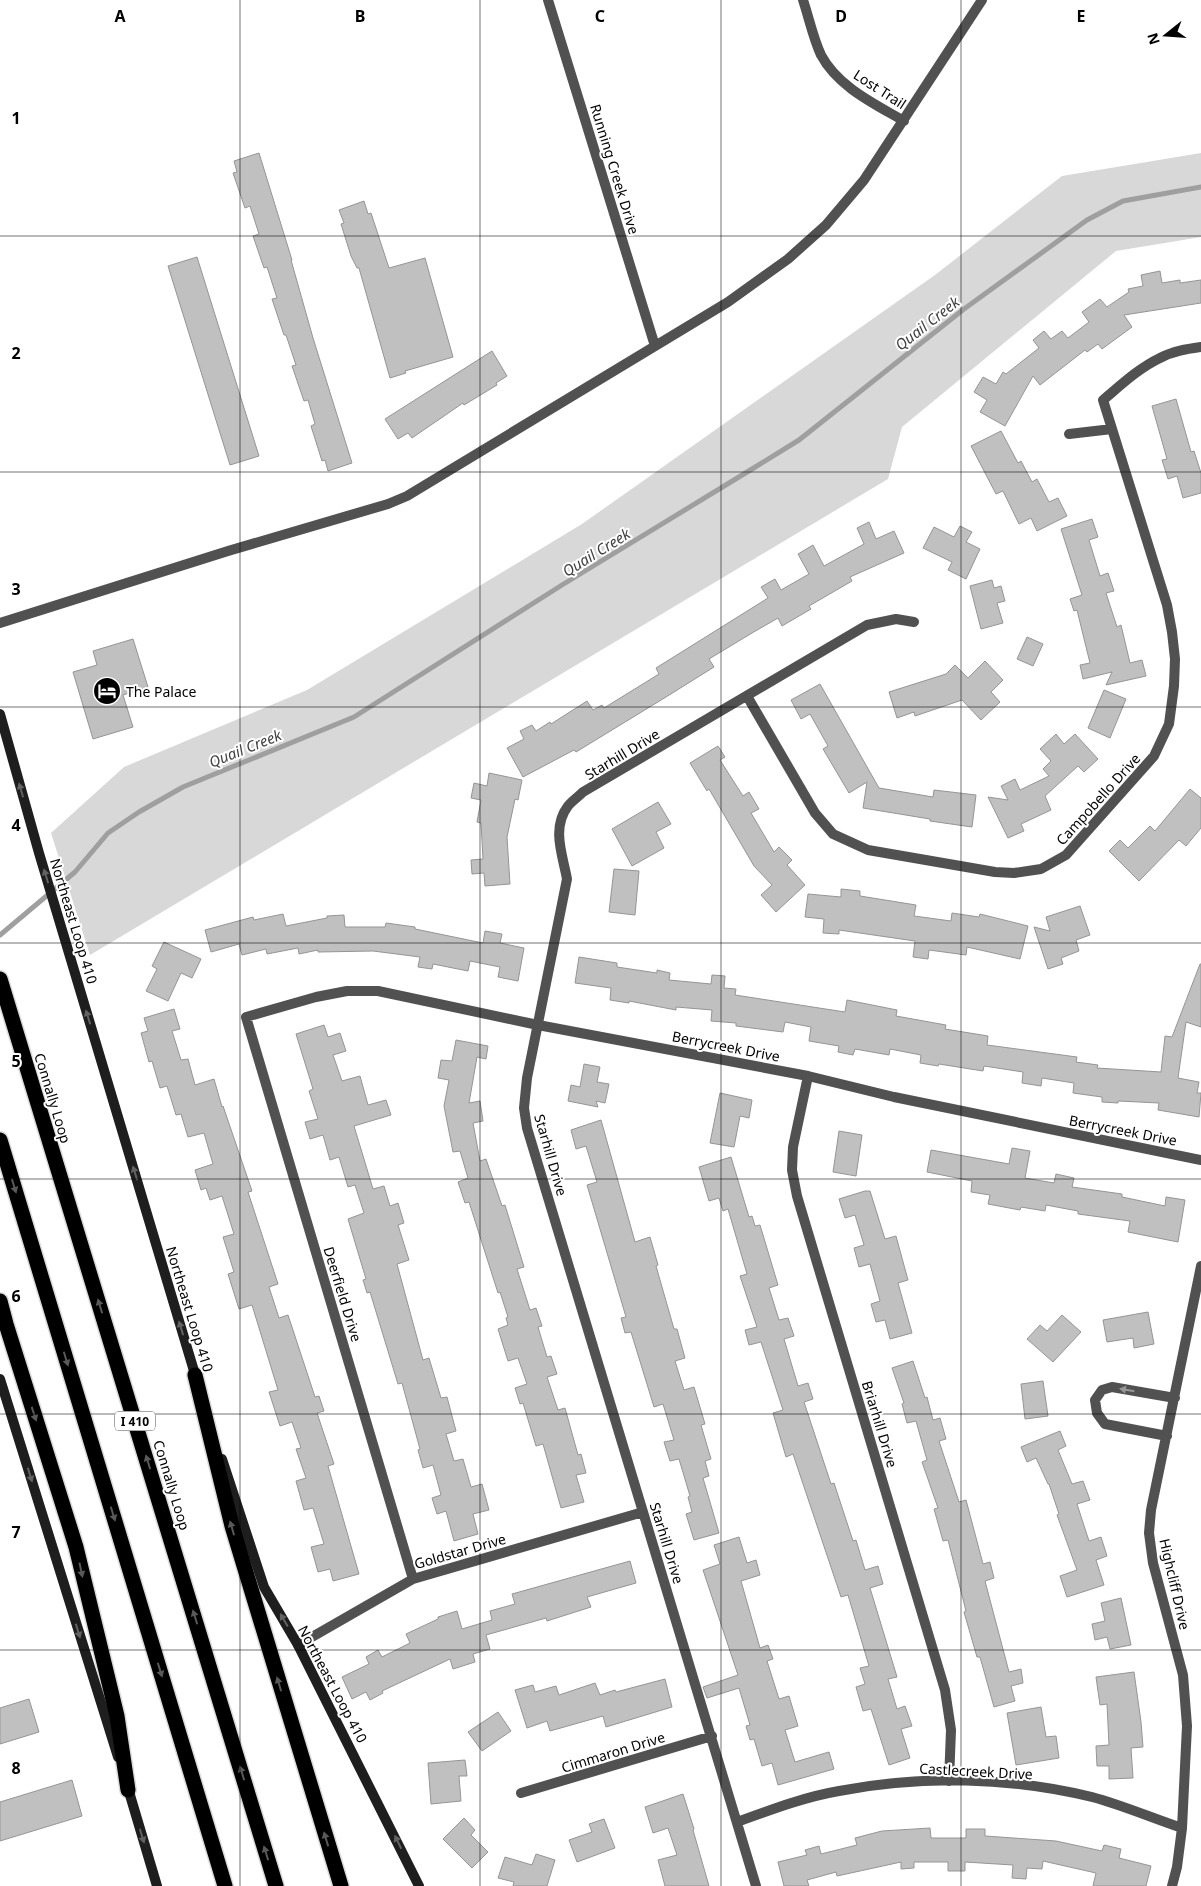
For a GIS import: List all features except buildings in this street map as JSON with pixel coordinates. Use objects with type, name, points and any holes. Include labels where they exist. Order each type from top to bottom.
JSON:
[{"type":"highway","name":"Connally Loop","points":[[0,979],[276,1886]]},
{"type":"highway","points":[[0,1140],[225,1886]]},
{"type":"highway","points":[[0,1301],[76,1547],[117,1716],[128,1790]]},
{"type":"highway","points":[[195,1375],[232,1526],[341,1886]]},
{"type":"main road","name":"Northeast Loop 410","points":[[0,714],[39,853],[195,1375],[264,1587],[298,1645],[420,1886]]},
{"type":"main road","points":[[0,1379],[157,1886]]},
{"type":"street","name":"Running Creek Drive","points":[[548,0],[655,346]]},
{"type":"street","name":"Lost Trail","points":[[803,0],[822,56],[839,79],[859,94],[904,121]]},
{"type":"street","points":[[0,623],[228,551],[388,504],[406,496],[728,302],[788,260],[826,225],[858,188],[904,121],[982,0]]},
{"type":"street","name":"Campobello Drive","points":[[747,696],[815,813],[834,834],[868,850],[1014,873],[1041,869],[1066,855],[1154,756],[1169,724],[1174,686],[1175,658],[1167,605],[1103,400],[1160,357],[1177,351],[1201,347]]},
{"type":"street","points":[[1069,434],[1112,429]]},
{"type":"street","name":"Starhill Drive","points":[[756,1886],[527,1128],[524,1108],[526,1085],[567,879],[560,853],[559,828],[568,806],[583,792],[867,625],[896,619],[914,622]]},
{"type":"street","name":"Berrycreek Drive","points":[[246,1017],[316,997],[347,991],[378,991],[538,1025],[808,1076],[894,1097],[1201,1160]]},
{"type":"street","name":"Deerfield Drive","points":[[246,1017],[413,1579]]},
{"type":"street","name":"Briarhill Drive","points":[[808,1076],[793,1147],[792,1170],[800,1205],[945,1690],[951,1730],[949,1781]]},
{"type":"street","name":"Highcliff Drive","points":[[1172,1886],[1177,1867],[1182,1828],[1187,1726],[1184,1675],[1153,1563],[1149,1533],[1151,1510],[1201,1266]]},
{"type":"street","points":[[1166,1436],[1105,1424],[1097,1413],[1095,1400],[1102,1390],[1112,1387],[1175,1398]]},
{"type":"street","name":"Goldstar Drive","points":[[298,1645],[413,1579],[643,1512]]},
{"type":"street","name":"Cimmaron Drive","points":[[521,1794],[712,1736]]},
{"type":"street","name":"Castlecreek Drive","points":[[737,1822],[837,1791],[888,1783],[949,1781],[1014,1784],[1093,1798],[1182,1828]]},
{"type":"shaded area","points":[[1201,153],[1201,237],[1116,251],[902,427],[888,479],[90,955],[51,833],[124,767],[307,690],[582,524],[935,275],[1062,176]]},
{"type":"waterway","name":"Quail Creek","points":[[0,935],[75,872],[108,833],[139,812],[183,787],[354,717],[562,585],[799,440],[964,309],[1087,220],[1123,201],[1201,187]]},
{"type":"place","name":"The Palace","points":[[107,691]]}]
